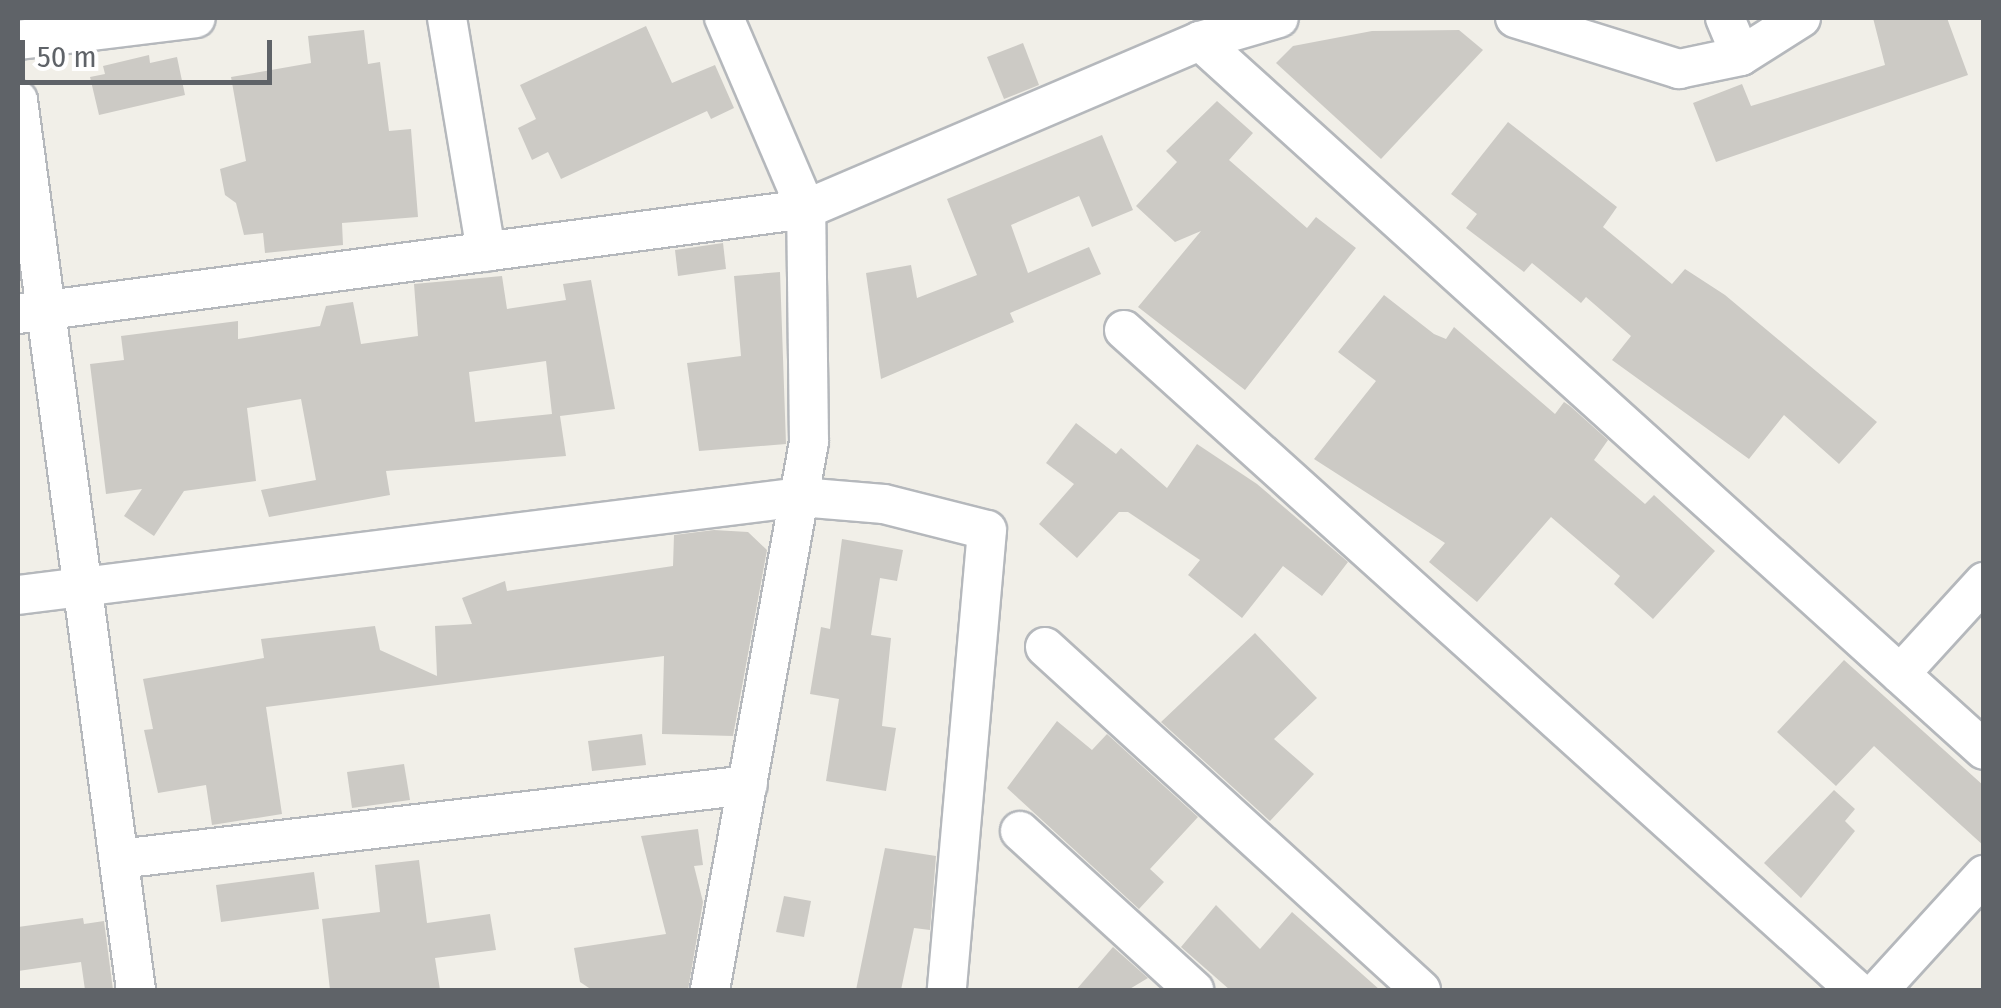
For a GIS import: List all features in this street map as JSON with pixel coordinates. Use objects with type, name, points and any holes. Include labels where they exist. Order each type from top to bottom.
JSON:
[{"type":"street","points":[[18,40],[196,18]]},
{"type":"street","points":[[447,18],[486,252]]},
{"type":"street","points":[[710,990],[809,442],[806,209],[724,18]]},
{"type":"street","points":[[32,313],[806,209],[1202,29],[1278,18]]},
{"type":"street","points":[[1515,18],[1679,70],[1741,56],[1801,18]]},
{"type":"street","points":[[1725,18],[1741,56]]},
{"type":"street","points":[[1202,29],[1984,750]]},
{"type":"street","points":[[18,100],[32,313],[82,587],[136,990]]},
{"type":"street","points":[[1124,330],[1856,990]]},
{"type":"street","points":[[18,595],[800,497],[884,504],[986,530],[948,990]]},
{"type":"street","points":[[1900,674],[1984,582]]},
{"type":"street","points":[[1045,647],[1420,990]]},
{"type":"street","points":[[119,859],[748,785]]},
{"type":"street","points":[[1020,832],[1194,990]]},
{"type":"street","points":[[1879,990],[1984,875]]},
{"type":"building","points":[[1873,18],[1947,18],[1968,75],[1716,162],[1693,103],[1742,84],[1751,106],[1885,65]]},
{"type":"building","points":[[646,26],[672,83],[715,65],[734,108],[711,119],[707,111],[561,179],[548,152],[532,160],[518,128],[536,119],[520,85]]},
{"type":"building","points":[[364,30],[368,64],[380,62],[389,131],[411,129],[418,217],[342,223],[343,245],[265,253],[263,233],[244,235],[236,203],[225,195],[220,169],[246,161],[231,77],[311,63],[308,36]]},
{"type":"building","points":[[1459,30],[1483,50],[1381,159],[1276,63],[1293,46],[1372,31]]},
{"type":"building","points":[[1023,43],[1039,85],[1004,99],[987,57]]},
{"type":"building","points":[[149,55],[150,63],[177,57],[185,95],[99,115],[90,77],[105,74],[103,66]]},
{"type":"building","points":[[1217,101],[1253,133],[1229,160],[1307,228],[1316,217],[1356,248],[1245,390],[1138,307],[1201,231],[1175,242],[1136,206],[1177,162],[1166,151]]},
{"type":"building","points":[[1508,122],[1617,207],[1603,227],[1672,284],[1685,269],[1725,295],[1877,422],[1839,464],[1784,415],[1749,459],[1612,360],[1631,336],[1586,297],[1581,303],[1532,263],[1524,272],[1466,228],[1477,214],[1451,194]]},
{"type":"building","points":[[1102,135],[1133,210],[1092,227],[1079,196],[1011,225],[1028,273],[1089,247],[1101,274],[1010,313],[1014,322],[881,379],[866,273],[911,265],[917,298],[977,275],[947,199]]},
{"type":"building","points":[[723,243],[726,269],[678,276],[675,250]]},
{"type":"building","points":[[780,272],[786,444],[699,451],[687,363],[741,356],[734,276]]},
{"type":"building","points":[[502,276],[507,309],[566,300],[563,284],[591,280],[615,409],[560,416],[566,456],[386,471],[390,495],[269,517],[261,490],[316,480],[301,399],[247,408],[256,481],[184,491],[154,536],[124,516],[142,489],[106,494],[90,364],[124,360],[121,336],[238,321],[238,339],[320,326],[326,306],[353,302],[361,344],[418,336],[414,284]],"holes":[[[546,361],[552,414],[475,422],[469,372]]]},
{"type":"building","points":[[1384,295],[1434,334],[1446,339],[1454,327],[1555,414],[1564,402],[1570,406],[1608,440],[1594,460],[1645,504],[1654,495],[1715,551],[1653,619],[1614,584],[1620,576],[1551,517],[1477,602],[1429,562],[1445,543],[1314,459],[1376,381],[1338,352]]},
{"type":"building","points":[[1076,423],[1116,454],[1121,448],[1167,488],[1197,444],[1257,484],[1348,562],[1322,596],[1283,566],[1242,618],[1188,575],[1200,560],[1128,512],[1119,512],[1077,558],[1039,524],[1074,484],[1046,463]]},
{"type":"building","points":[[714,530],[748,532],[767,550],[733,736],[662,734],[664,656],[266,707],[282,814],[212,825],[206,785],[158,793],[144,730],[153,729],[143,679],[264,658],[261,639],[375,626],[380,650],[437,676],[435,626],[472,624],[462,598],[505,581],[507,591],[673,566],[674,535]]},
{"type":"building","points":[[842,539],[903,550],[897,581],[880,578],[871,635],[891,638],[882,726],[896,728],[886,791],[826,781],[839,699],[810,694],[821,627],[830,629]]},
{"type":"building","points":[[1255,633],[1317,698],[1274,739],[1314,774],[1270,821],[1161,722]]},
{"type":"building","points":[[1844,660],[1984,786],[1984,846],[1874,746],[1836,786],[1777,732]]},
{"type":"building","points":[[1057,721],[1092,750],[1107,734],[1198,817],[1150,869],[1164,882],[1139,909],[1007,788]]},
{"type":"building","points":[[642,734],[646,765],[592,771],[588,741]]},
{"type":"building","points":[[404,764],[410,800],[352,808],[347,772]]},
{"type":"building","points":[[1834,790],[1855,809],[1845,821],[1855,831],[1801,898],[1764,863]]},
{"type":"building","points":[[698,829],[703,865],[694,866],[703,902],[688,990],[592,990],[580,982],[574,948],[666,934],[641,836]]},
{"type":"building","points":[[885,848],[936,856],[930,930],[914,928],[901,990],[856,990]]},
{"type":"building","points":[[419,860],[427,923],[490,914],[496,950],[435,958],[440,990],[330,990],[322,919],[380,912],[375,865]]},
{"type":"building","points":[[314,872],[319,909],[221,922],[216,885]]},
{"type":"building","points":[[784,896],[811,901],[804,937],[776,932]]},
{"type":"building","points":[[1216,905],[1260,949],[1292,912],[1380,990],[1230,990],[1181,947]]},
{"type":"building","points":[[83,918],[84,924],[104,921],[113,990],[85,990],[81,962],[18,971],[18,927]]},
{"type":"building","points":[[1113,947],[1148,978],[1128,990],[1076,990]]}]
